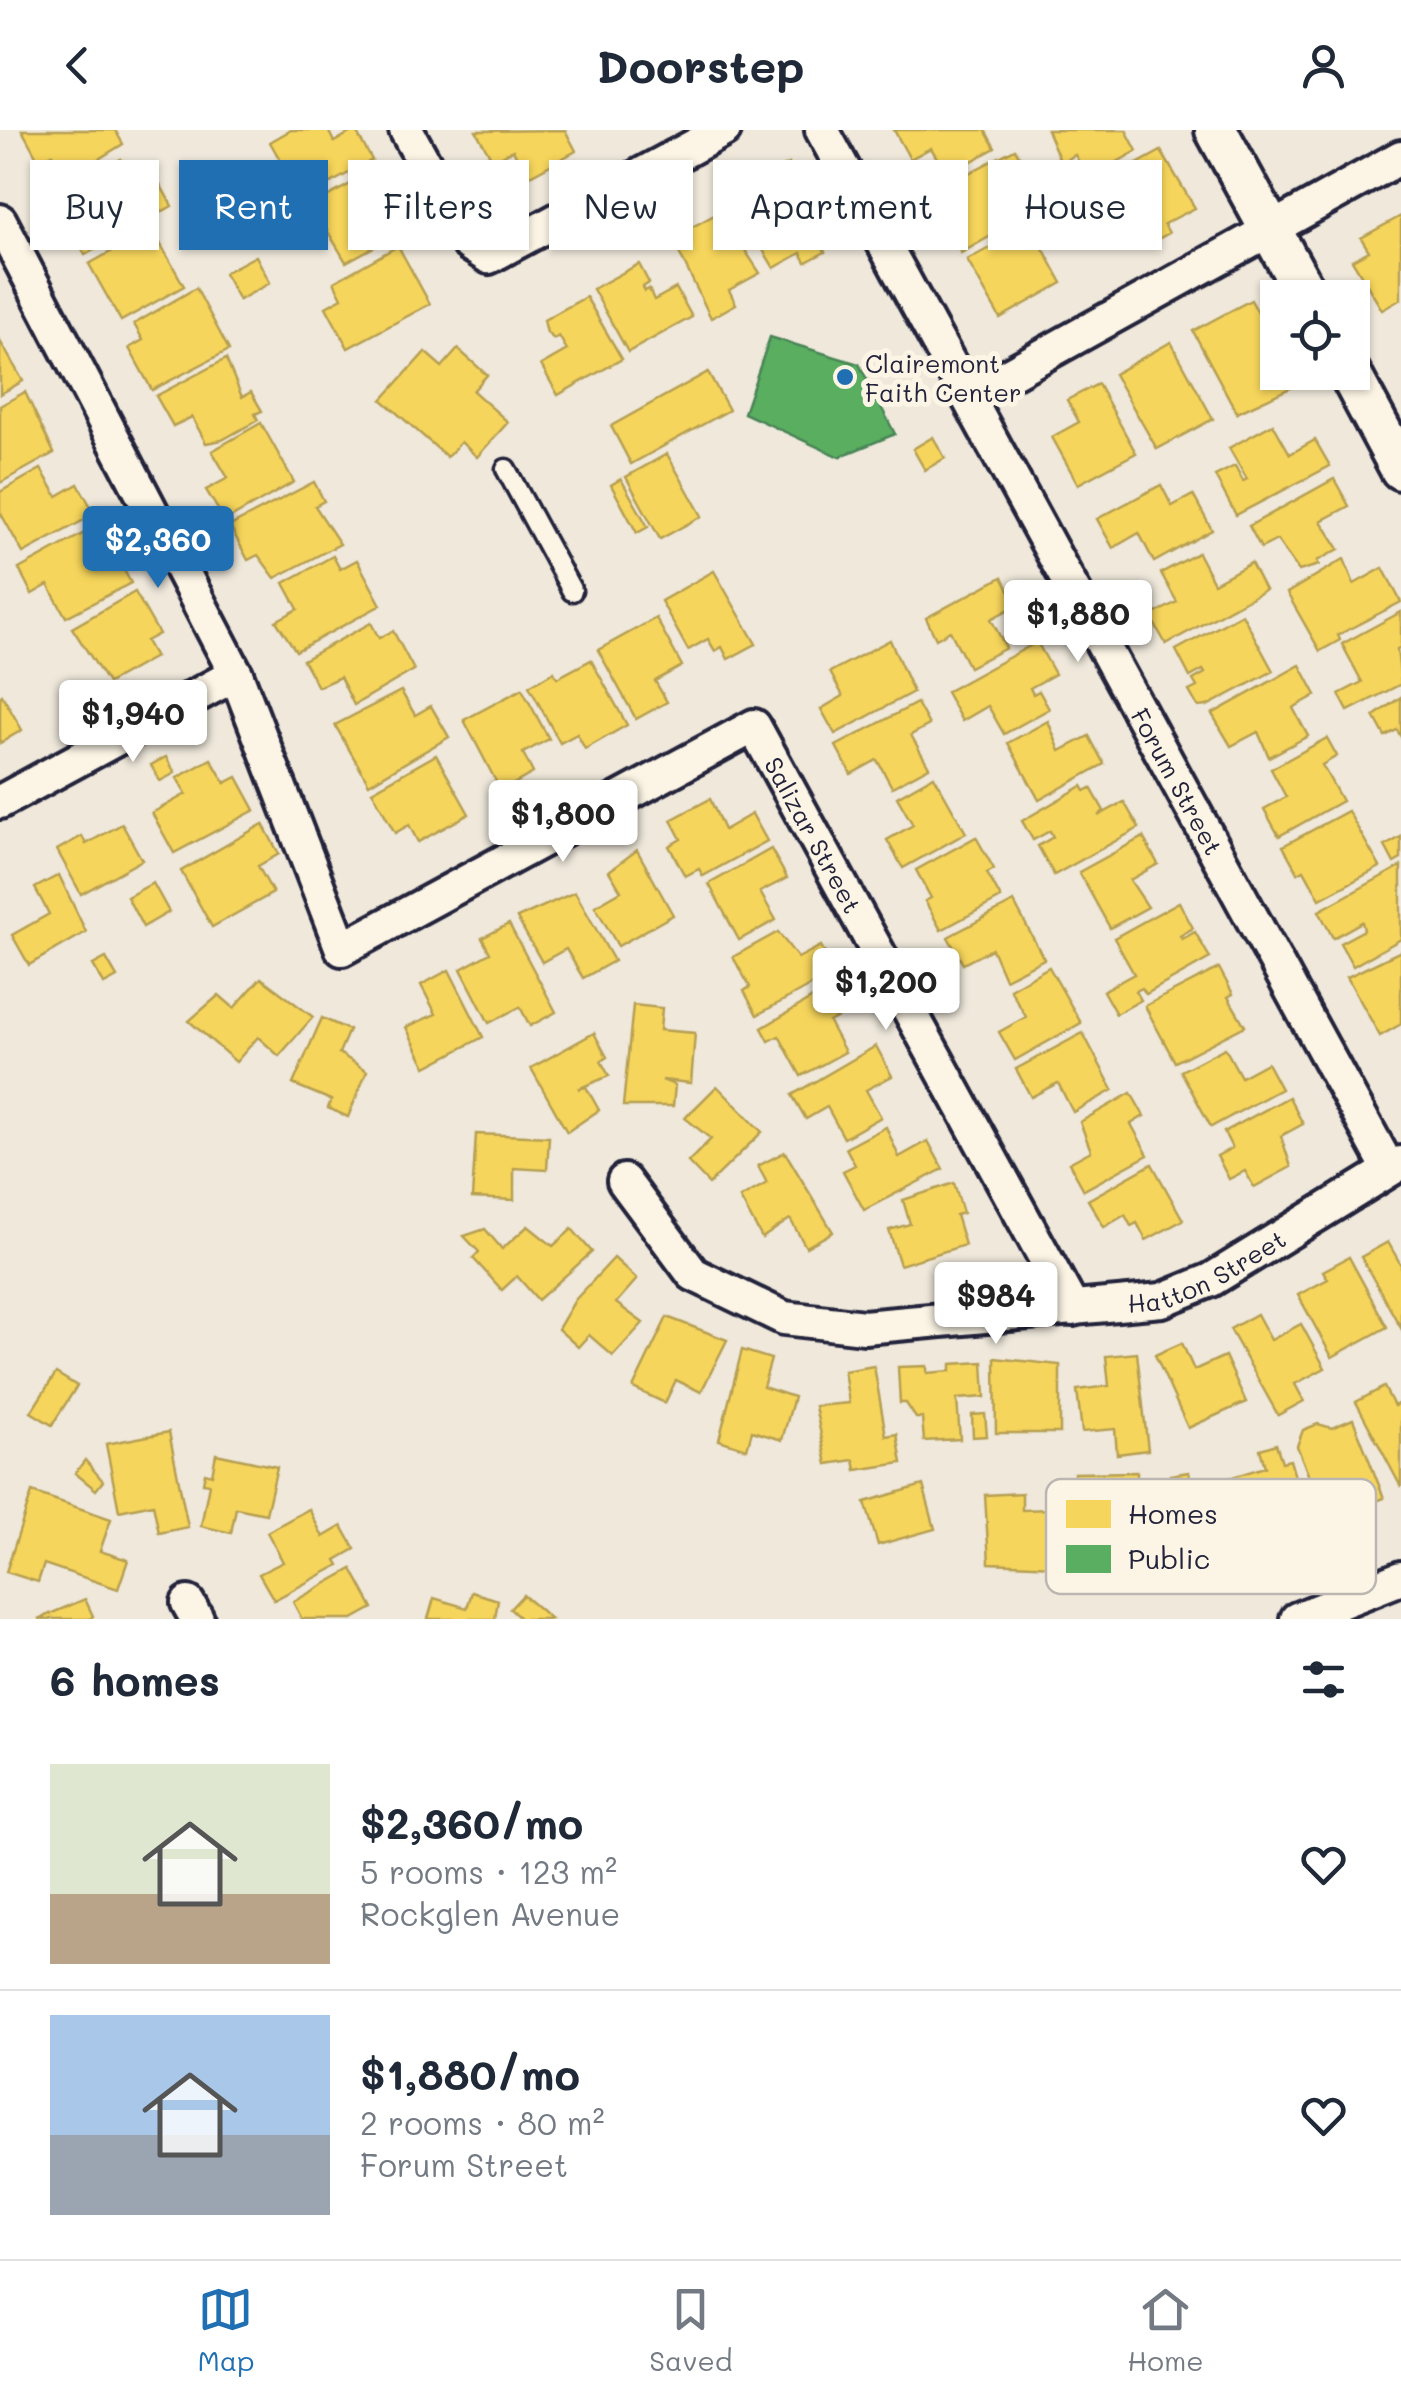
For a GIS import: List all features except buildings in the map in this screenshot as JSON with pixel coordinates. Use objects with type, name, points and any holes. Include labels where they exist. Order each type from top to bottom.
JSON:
[{"type":"street","points":[[406,130],[469,244],[489,256],[518,244],[724,130]]},
{"type":"street","name":"Forum Street","points":[[822,130],[1395,1166]]},
{"type":"street","points":[[1216,130],[1298,280]]},
{"type":"street","points":[[968,397],[1401,157]]},
{"type":"street","points":[[0,221],[236,674],[0,802]]},
{"type":"street","points":[[1359,390],[1401,468]]},
{"type":"street","name":"Salizar Street","points":[[236,674],[342,950],[754,726],[1073,1309]]},
{"type":"street","name":"Hatton Street","points":[[624,1181],[693,1274],[784,1318],[864,1327],[1162,1300],[1211,1280],[1395,1166]]},
{"type":"street","points":[[1376,1588],[1401,1578]]},
{"type":"street","points":[[1297,1619],[1360,1594]]},
{"type":"lane","points":[[506,469],[572,591]]},
{"type":"place","name":"Clairemont Faith Center","points":[[845,377]]}]
